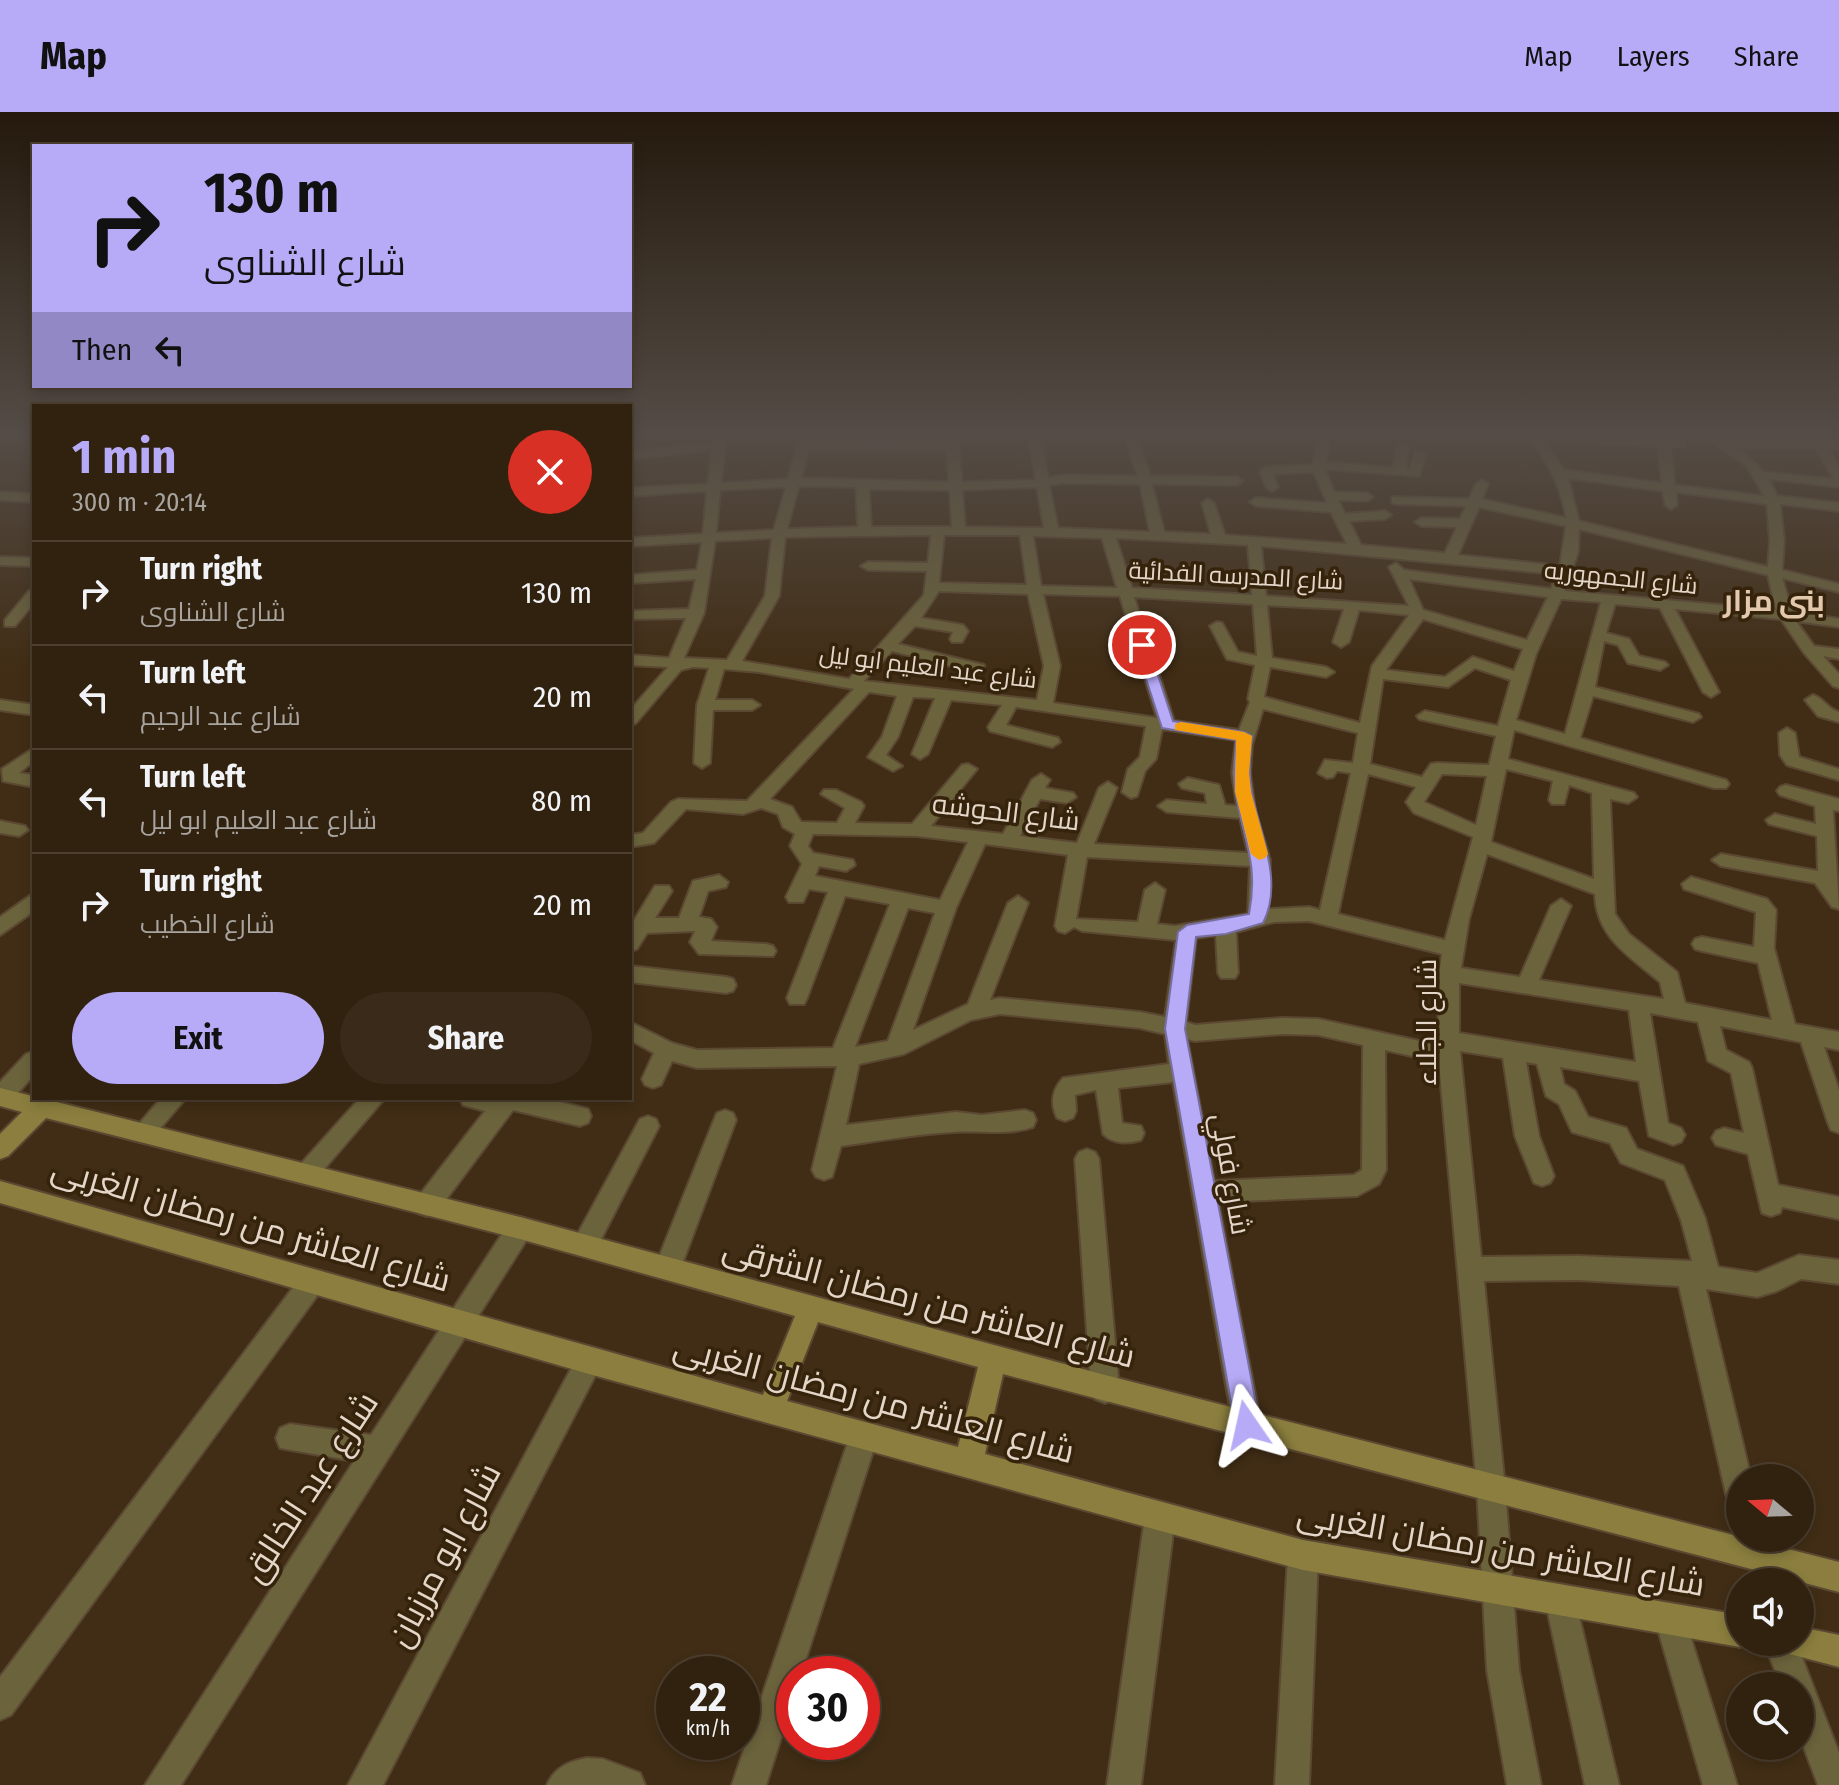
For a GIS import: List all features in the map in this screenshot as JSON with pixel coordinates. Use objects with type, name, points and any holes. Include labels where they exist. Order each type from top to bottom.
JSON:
[{"type":"street","points":[[632,718],[681,663],[697,613],[705,574],[709,513]]},
{"type":"street","points":[[702,763],[705,705],[725,665],[769,604],[784,513]]},
{"type":"street","points":[[864,513],[865,531]]},
{"type":"street","points":[[959,513],[959,532]]},
{"type":"street","points":[[1049,513],[1052,534]]},
{"type":"street","points":[[1153,513],[1158,537]]},
{"type":"street","points":[[1211,513],[1219,538]]},
{"type":"street","points":[[1338,513],[1355,547]]},
{"type":"street","points":[[1373,513],[1385,515]]},
{"type":"street","points":[[1451,556],[1469,513]]},
{"type":"street","points":[[1536,513],[1839,588]]},
{"type":"street","name":"شارع الجلاء","points":[[1524,1785],[1503,1670],[1491,1488],[1449,1048],[1449,974],[1520,678],[1530,646],[1571,554],[1571,513]]},
{"type":"street","points":[[1774,513],[1777,526],[1774,570],[1777,591],[1786,615],[1809,650],[1839,683]]},
{"type":"street","points":[[1422,522],[1465,523]]},
{"type":"street","name":"شارع الجمهوريه","points":[[632,542],[865,531],[1254,539],[1387,549],[1564,571]]},
{"type":"street","points":[[632,841],[648,839],[680,804],[743,808],[759,801],[819,733],[849,706],[859,686],[889,646],[927,602],[933,587],[938,531]]},
{"type":"street","points":[[1026,533],[1035,592],[1052,666],[1044,706]]},
{"type":"street","points":[[1108,535],[1161,724],[1148,759],[1136,772],[1131,792]]},
{"type":"street","points":[[1254,539],[1262,600],[1264,662],[1256,697],[1258,702],[1244,736],[1241,773],[1261,860],[1262,890],[1257,919]]},
{"type":"street","points":[[1328,917],[1361,768],[1377,674],[1418,611],[1387,549]]},
{"type":"street","points":[[0,561],[32,562]]},
{"type":"street","points":[[868,566],[935,567]]},
{"type":"street","name":"شارع الجمهوريه","points":[[1399,573],[1555,594],[1786,615],[1839,623]]},
{"type":"street","points":[[632,579],[705,574]]},
{"type":"street","name":"شارع المدرسه الفدائية","points":[[933,587],[1125,592],[1418,611],[1530,646]]},
{"type":"street","points":[[5,623],[32,596]]},
{"type":"street","points":[[1569,740],[1589,690],[1597,635],[1609,600]]},
{"type":"street","points":[[1341,642],[1353,605]]},
{"type":"street","points":[[1666,605],[1711,692]]},
{"type":"street","points":[[632,615],[697,613]]},
{"type":"street","points":[[911,621],[956,627],[961,631],[957,639]]},
{"type":"street","points":[[5,623],[32,622]]},
{"type":"street","points":[[1217,626],[1230,655],[1326,672]]},
{"type":"street","points":[[1597,635],[1624,642],[1633,660],[1660,665]]},
{"type":"street","points":[[889,646],[979,668]]},
{"type":"street","points":[[1809,650],[1839,654]]},
{"type":"street","name":"شارع عبد العليم ابو ليل","points":[[632,660],[725,665],[859,686],[1012,701],[1244,736]]},
{"type":"street","points":[[1377,674],[1448,682],[1473,662],[1520,678]]},
{"type":"street","points":[[1589,690],[1693,717]]},
{"type":"street","points":[[893,766],[876,757],[890,737],[907,691]]},
{"type":"street","points":[[920,754],[945,694]]},
{"type":"street","points":[[1813,700],[1824,713],[1839,717]]},
{"type":"street","points":[[1012,701],[996,727],[1052,742]]},
{"type":"street","points":[[1258,702],[1368,730]]},
{"type":"street","points":[[0,705],[32,710]]},
{"type":"street","points":[[705,705],[752,705]]},
{"type":"street","points":[[1425,716],[1569,740],[1720,784]]},
{"type":"street","points":[[1787,733],[1788,755],[1793,761],[1839,775]]},
{"type":"street","points":[[4,777],[32,755]]},
{"type":"street","points":[[1327,773],[1331,764],[1426,784]]},
{"type":"street","points":[[1604,890],[1482,840],[1417,807],[1415,802],[1440,767],[1499,767],[1562,778],[1628,797]]},
{"type":"street","points":[[917,830],[968,769]]},
{"type":"street","points":[[4,777],[32,781]]},
{"type":"street","points":[[1558,800],[1562,778]]},
{"type":"street","points":[[1188,784],[1213,789],[1217,810]]},
{"type":"street","points":[[1008,842],[1038,786],[1067,797]]},
{"type":"street","points":[[1108,788],[1080,850],[1074,925],[1145,932],[1187,932],[1291,913],[1328,917],[1453,949]]},
{"type":"street","points":[[1601,791],[1604,907],[1608,923],[1622,939],[1668,974],[1676,1009]]},
{"type":"street","points":[[1786,791],[1832,804],[1829,880],[1839,902]]},
{"type":"street","points":[[830,794],[855,806],[843,828]]},
{"type":"street","points":[[759,801],[786,811],[792,826],[806,829],[799,846],[811,864],[800,889],[839,887],[946,908]]},
{"type":"street","points":[[1167,806],[1248,813]]},
{"type":"street","points":[[1775,820],[1830,835]]},
{"type":"street","name":"شارع الحوشه","points":[[806,829],[917,830],[1080,850],[1261,860]]},
{"type":"street","points":[[896,1048],[946,908],[979,838]]},
{"type":"street","points":[[808,858],[846,865]]},
{"type":"street","points":[[1721,860],[1829,880]]},
{"type":"street","points":[[687,924],[700,886],[704,882],[719,882]]},
{"type":"street","points":[[1691,884],[1764,907],[1767,913],[1763,939],[1766,957],[1786,1031]]},
{"type":"street","points":[[797,998],[839,887]]},
{"type":"street","points":[[1145,932],[1155,890]]},
{"type":"street","points":[[635,935],[662,891]]},
{"type":"street","points":[[824,1170],[845,1057],[902,899]]},
{"type":"street","points":[[0,928],[32,902]]},
{"type":"street","points":[[976,1010],[1018,903]]},
{"type":"street","points":[[1526,986],[1561,906]]},
{"type":"street","points":[[635,935],[687,924],[706,925],[700,942],[706,949],[766,951]]},
{"type":"street","points":[[1226,927],[1228,973]]},
{"type":"street","name":"شارع فولي","points":[[1187,932],[1175,1029],[1247,1425]]},
{"type":"street","points":[[1702,941],[1766,957]]},
{"type":"street","points":[[632,974],[726,985]]},
{"type":"street","points":[[1449,974],[1676,1009],[1839,1041]]},
{"type":"street","points":[[1638,1003],[1657,1129],[1673,1135]]},
{"type":"street","points":[[632,1031],[666,1050],[715,1061],[845,1057],[896,1048],[976,1010],[1012,1007],[1140,1020],[1195,1033],[1300,1026],[1449,1048],[1513,1051],[1647,1073]]},
{"type":"street","points":[[1707,1015],[1716,1055],[1741,1068],[1770,1199],[1839,1208]]},
{"type":"street","points":[[1810,1036],[1839,1123]]},
{"type":"street","points":[[1203,1192],[1357,1185],[1371,1177],[1374,1170],[1374,1038]]},
{"type":"street","points":[[653,1079],[666,1050]]},
{"type":"street","points":[[1513,1051],[1527,1136],[1542,1176]]},
{"type":"street","points":[[1546,1056],[1554,1089],[1567,1098],[1580,1125],[1618,1135],[1629,1156],[1675,1173],[1682,1198],[1693,1218],[1699,1274],[1734,1464]]},
{"type":"street","points":[[0,1149],[25,1101],[32,1069]]},
{"type":"street","points":[[1065,1111],[1064,1092],[1067,1086],[1182,1072]]},
{"type":"street","points":[[1106,1080],[1111,1127],[1116,1132],[1133,1133]]},
{"type":"street","points":[[144,1131],[173,1100]]},
{"type":"street","points":[[306,1174],[372,1100]]},
{"type":"street","name":"شارع العاشر من رمضان الشرقى","points":[[25,1101],[668,1267],[1105,1389],[1491,1488],[1726,1540]]},
{"type":"street","points":[[427,1205],[506,1102],[580,1116]]},
{"type":"street","points":[[668,1267],[725,1120]]},
{"type":"street","points":[[831,1137],[956,1122],[982,1125],[1025,1120]]},
{"type":"street","points":[[585,1245],[648,1126]]},
{"type":"street","points":[[1724,1138],[1759,1147]]},
{"type":"street","points":[[1087,1159],[1105,1389]]},
{"type":"street","name":"شارع العاشر من رمضان الغربى","points":[[0,1192],[589,1361],[1303,1555],[1726,1629]]},
{"type":"street","name":"شارع عبد الخالق","points":[[162,1785],[520,1228]]},
{"type":"street","points":[[1470,1269],[1608,1266],[1699,1274],[1757,1285],[1768,1283],[1799,1267],[1839,1272]]},
{"type":"street","points":[[0,1704],[313,1281]]},
{"type":"street","points":[[770,1410],[811,1307]]},
{"type":"street","points":[[968,1465],[993,1358]]},
{"type":"street","name":"شارع ابو مرزبان","points":[[365,1785],[589,1361]]},
{"type":"street","points":[[749,1785],[864,1436]]},
{"type":"street","points":[[290,1438],[377,1450]]},
{"type":"street","points":[[1124,1785],[1160,1517]]},
{"type":"street","name":"شارع العاشر من رمضان الشرقى","points":[[1769,1552],[1839,1577]]},
{"type":"street","points":[[1292,1785],[1303,1555]]},
{"type":"street","points":[[1560,1599],[1602,1785]]},
{"type":"street","points":[[1670,1619],[1720,1785]]},
{"type":"street","points":[[1814,1646],[1839,1651]]},
{"type":"street","points":[[1814,1731],[1835,1785]]},
{"type":"street","points":[[564,1785],[583,1773],[594,1773],[628,1785]]},
{"type":"slow traffic","points":[[1181,727],[1244,736],[1243,792],[1259,854]]},
{"type":"district","name":"بنى مزار","points":[[1774,601]]},
{"type":"route","points":[[1142,645],[1167,725],[1244,736],[1243,792],[1261,860],[1262,890],[1257,919],[1187,932],[1175,1018],[1176,1041],[1247,1425]]}]
